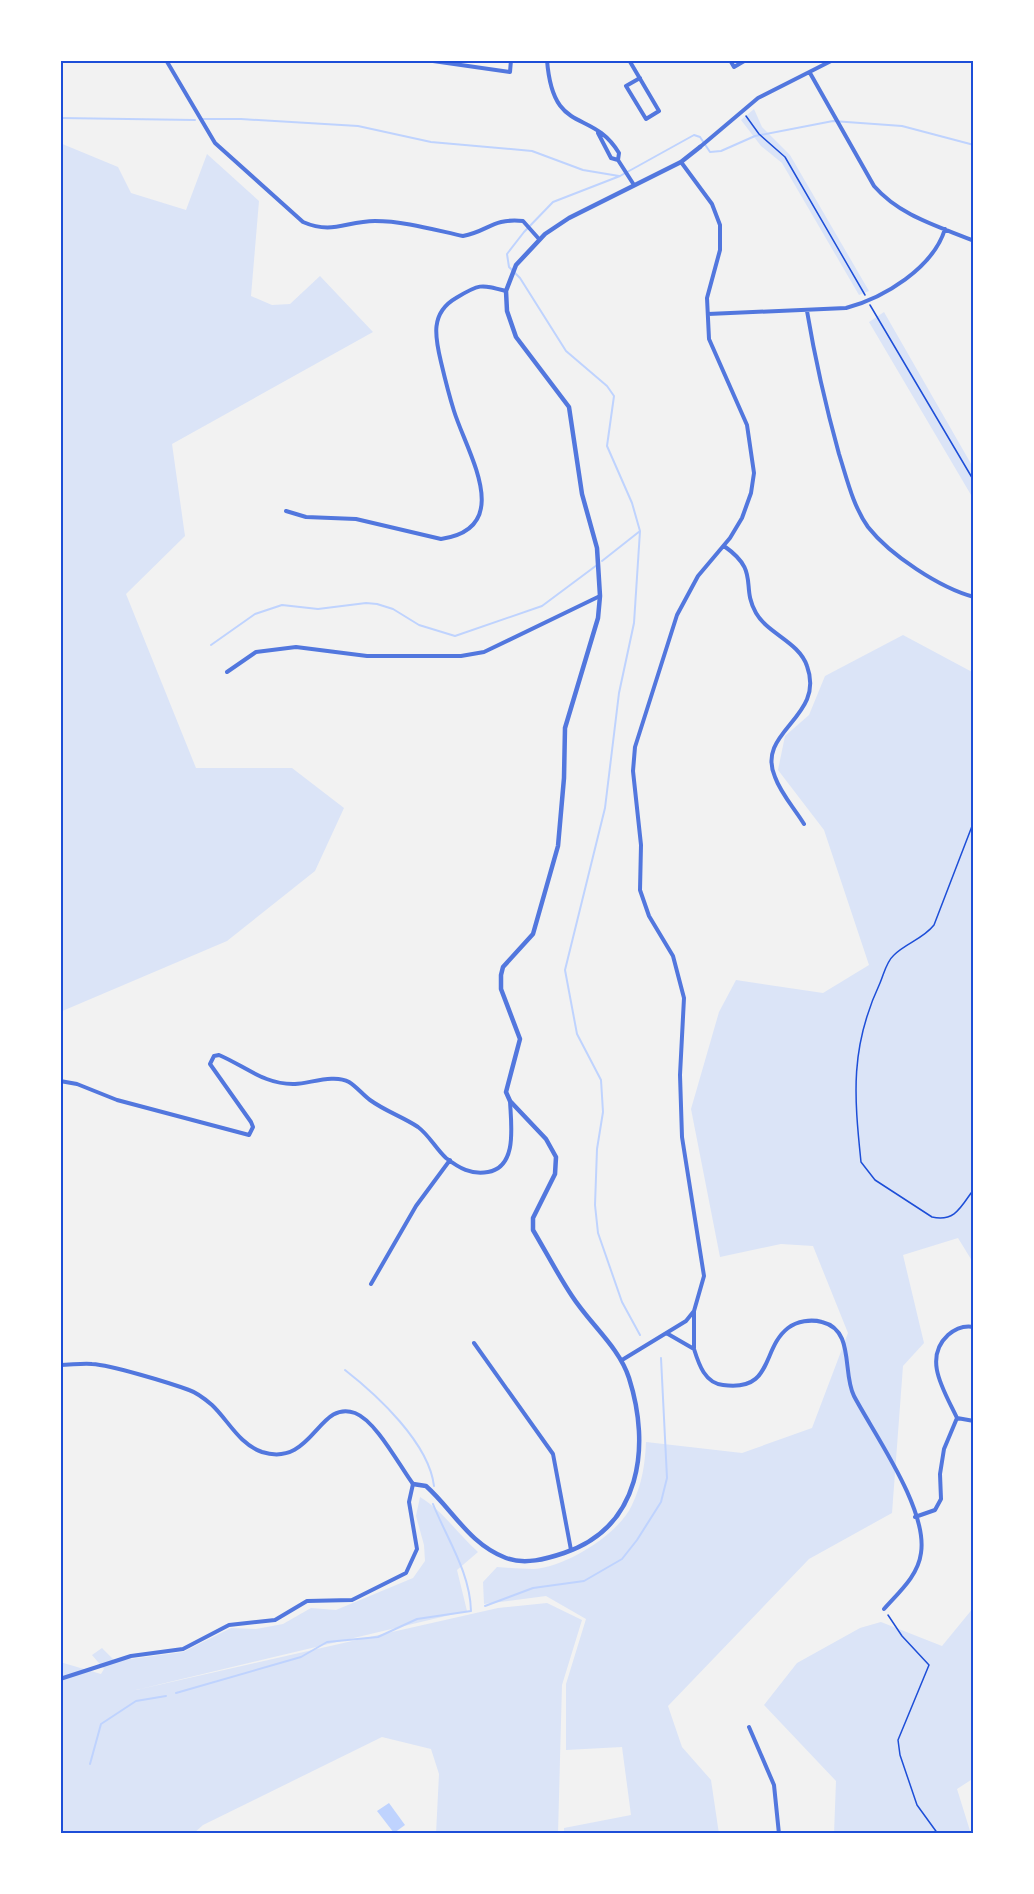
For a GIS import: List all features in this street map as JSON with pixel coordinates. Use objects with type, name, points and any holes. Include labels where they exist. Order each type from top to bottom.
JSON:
[{"type":"street","points":[[166,60],[215,144],[303,222],[317,228],[334,229],[375,221],[463,236],[475,234],[504,219],[523,221],[539,239]]},
{"type":"street","points":[[426,60],[510,72],[511,60]]},
{"type":"street","points":[[547,60],[549,84],[554,100],[565,112],[610,138],[619,153],[618,160]]},
{"type":"street","points":[[629,60],[640,78],[659,111],[646,119],[626,86],[640,78]]},
{"type":"street","points":[[730,60],[734,67],[746,60]]},
{"type":"street","points":[[60,1365],[94,1364],[190,1390],[212,1405],[242,1439],[261,1452],[282,1454],[292,1451],[305,1444],[326,1419],[340,1412],[355,1413],[371,1425],[413,1484],[426,1486],[453,1519],[480,1544],[507,1558],[534,1561],[571,1551],[598,1535],[626,1506],[638,1474],[640,1434],[630,1382],[622,1360],[573,1298],[533,1230],[533,1218],[555,1174],[556,1157],[546,1139],[510,1101],[506,1092],[520,1039],[501,989],[501,975],[503,967],[532,934],[558,846],[564,778],[565,728],[598,618],[600,596],[597,548],[582,494],[568,406],[516,337],[507,311],[506,291],[516,265],[539,239],[569,218],[681,162],[742,110],[776,88],[833,60]]},
{"type":"street","points":[[810,73],[837,117],[874,186],[886,200],[899,210],[974,241]]},
{"type":"street","points":[[598,133],[611,158],[618,160],[634,185]]},
{"type":"street","points":[[681,162],[712,204],[720,225],[720,250],[706,298],[709,339],[747,424],[754,473],[751,493],[742,518],[724,546],[698,576],[677,615],[638,738],[633,771],[641,845],[640,890],[649,916],[673,956],[684,998],[680,1075],[682,1137],[704,1275],[694,1311],[694,1349],[699,1367],[710,1380],[720,1385],[737,1386],[754,1381],[766,1368],[780,1336],[794,1324],[809,1320],[823,1322],[834,1327],[840,1334],[847,1355],[848,1382],[884,1446],[921,1532],[921,1553],[914,1574],[884,1609]]},
{"type":"street","points":[[708,314],[846,308],[868,301],[922,265],[945,229]]},
{"type":"street","points":[[286,511],[306,517],[356,519],[441,539],[454,537],[477,521],[483,501],[482,482],[454,411],[435,337],[436,320],[441,308],[477,285],[487,284],[506,291]]},
{"type":"street","points":[[807,311],[832,429],[848,485],[868,526],[882,543],[918,568],[954,592],[974,597]]},
{"type":"street","points":[[724,546],[742,562],[749,575],[750,596],[756,612],[765,624],[798,652],[806,662],[810,674],[809,698],[802,712],[775,744],[772,758],[774,776],[804,824]]},
{"type":"street","points":[[227,672],[256,652],[296,647],[367,656],[461,656],[484,652],[600,596]]},
{"type":"street","points":[[60,1081],[77,1084],[117,1100],[249,1135],[253,1127],[251,1122],[210,1064],[210,1059],[219,1055],[261,1078],[277,1082],[293,1084],[336,1078],[348,1081],[371,1100],[419,1128],[450,1160],[471,1173],[494,1172],[506,1160],[512,1135],[510,1101]]},
{"type":"street","points":[[371,1284],[416,1206],[450,1160]]},
{"type":"street","points":[[622,1360],[668,1334],[686,1321],[694,1311]]},
{"type":"street","points":[[915,1517],[935,1510],[940,1499],[942,1461],[957,1418],[936,1369],[936,1357],[948,1335],[966,1326],[974,1327]]},
{"type":"street","points":[[668,1334],[694,1349]]},
{"type":"street","points":[[474,1343],[553,1454],[571,1551]]},
{"type":"street","points":[[957,1418],[974,1421]]},
{"type":"street","points":[[60,1679],[131,1656],[183,1649],[229,1625],[275,1620],[307,1601],[352,1600],[406,1573],[417,1549],[409,1502],[413,1484]]},
{"type":"street","points":[[749,1727],[774,1785],[779,1834]]},
{"type":"path","points":[[742,110],[759,134],[785,158],[974,481]]},
{"type":"path","points":[[974,821],[934,925],[923,937],[893,956],[887,965],[873,998],[854,1082],[861,1162],[874,1180],[932,1217],[940,1219],[955,1214],[974,1193]]},
{"type":"path","points":[[884,1609],[904,1639],[929,1665],[898,1740],[900,1755],[917,1805],[939,1834]]},
{"type":"shaded area","points":[[754,109],[762,127],[790,155],[869,291],[859,295],[782,163],[761,146],[741,120]]},
{"type":"shaded area","points":[[60,143],[118,167],[131,193],[186,210],[207,154],[259,201],[251,296],[272,305],[290,304],[320,276],[373,332],[172,444],[185,536],[126,594],[196,768],[292,768],[344,808],[315,871],[227,941],[60,1012]]},
{"type":"shaded area","points":[[884,312],[974,469],[974,500],[869,322]]},
{"type":"shaded area","points":[[903,635],[974,673],[974,1264],[958,1238],[903,1255],[924,1343],[903,1366],[892,1513],[809,1559],[668,1706],[682,1747],[711,1780],[719,1834],[564,1834],[564,1828],[631,1815],[622,1747],[566,1750],[566,1684],[586,1619],[546,1596],[484,1604],[483,1582],[497,1567],[534,1569],[547,1567],[576,1556],[616,1527],[632,1505],[638,1490],[645,1459],[646,1442],[742,1453],[812,1428],[848,1333],[813,1246],[781,1244],[720,1257],[691,1109],[719,1012],[736,980],[823,993],[869,965],[824,830],[778,770],[785,736],[809,715],[825,676]]},
{"type":"shaded area","points":[[420,1497],[443,1516],[478,1552],[457,1570],[467,1611],[136,1690],[498,1608],[547,1603],[582,1620],[562,1685],[558,1834],[436,1834],[439,1774],[431,1749],[382,1737],[203,1825],[193,1834],[61,1834],[60,1662],[101,1674],[104,1669],[92,1655],[102,1648],[115,1661],[183,1652],[231,1628],[256,1629],[283,1624],[311,1608],[336,1610],[413,1578],[425,1561],[424,1545],[416,1516]]},
{"type":"shaded area","points":[[974,1607],[974,1778],[957,1789],[971,1834],[834,1834],[836,1781],[764,1705],[797,1663],[860,1628],[881,1622],[942,1646]]},
{"type":"water","points":[[389,1803],[405,1825],[394,1833],[377,1811]]},
{"type":"waterway","points":[[60,118],[195,120]]},
{"type":"waterway","points":[[203,119],[358,126],[431,142],[532,151],[583,170],[619,176]]},
{"type":"waterway","points":[[640,1335],[622,1302],[598,1233],[595,1205],[597,1149],[603,1112],[601,1080],[577,1034],[565,970],[605,808],[619,693],[634,623],[640,531],[632,503],[607,446],[614,396],[607,386],[566,351],[520,278],[509,267],[507,254],[524,232],[553,202],[620,176],[694,135],[700,137],[710,152],[721,151],[755,136],[833,121],[902,126],[974,145]]},
{"type":"waterway","points":[[602,561],[640,531]]},
{"type":"waterway","points":[[211,645],[255,614],[282,605],[318,609],[366,603],[377,604],[393,609],[419,625],[455,636],[542,606],[597,565]]},
{"type":"waterway","points":[[485,1606],[533,1588],[584,1581],[622,1559],[637,1540],[661,1502],[667,1478],[661,1358]]},
{"type":"waterway","points":[[345,1370],[400,1421],[422,1453],[434,1486]]},
{"type":"waterway","points":[[176,1693],[301,1657],[327,1642],[378,1637],[417,1619],[471,1611],[467,1583],[433,1504]]},
{"type":"waterway","points":[[90,1764],[101,1724],[136,1701],[166,1696]]}]
